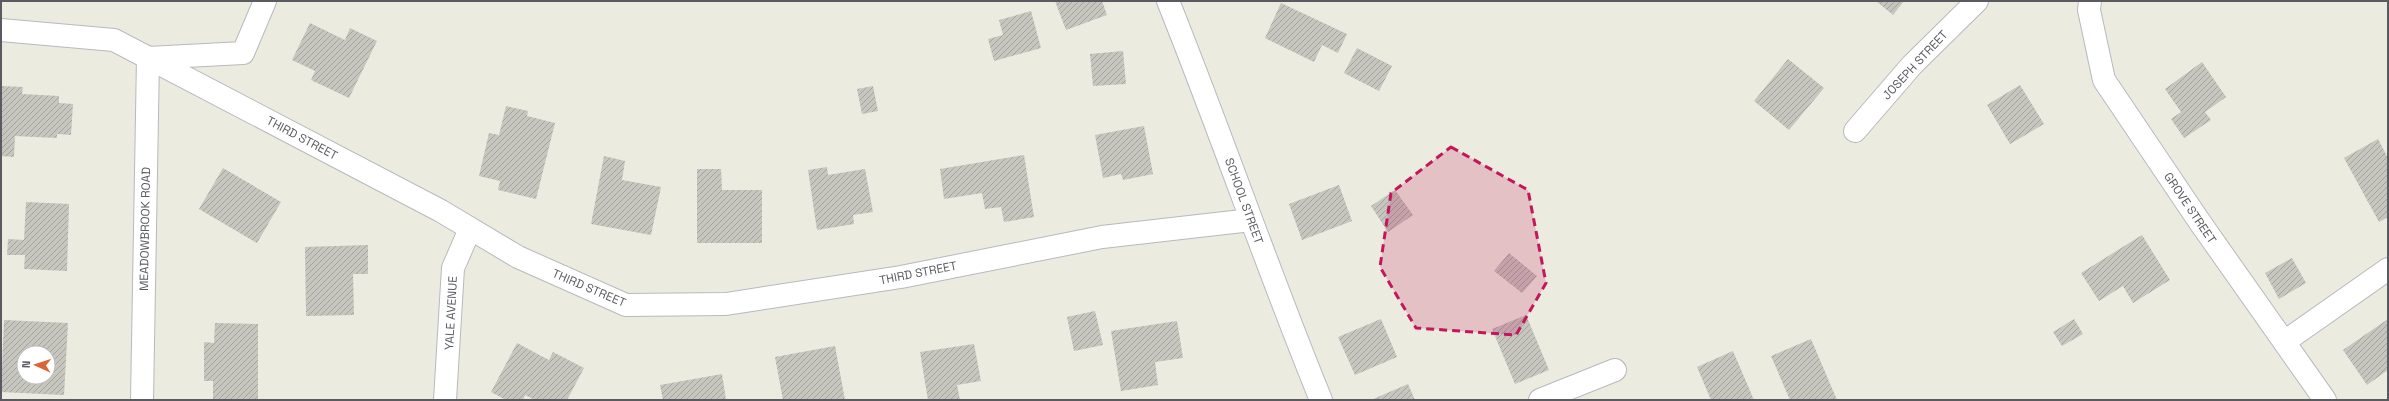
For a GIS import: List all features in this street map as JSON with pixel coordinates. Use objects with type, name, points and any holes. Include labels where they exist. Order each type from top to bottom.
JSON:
[{"type":"street","points":[[148,58],[242,53],[265,1]]},
{"type":"street","name":"SCHOOL STREET","points":[[1168,1],[1284,311],[1321,400]]},
{"type":"street","name":"JOSEPH STREET","points":[[1855,131],[1912,65],[1977,1]]},
{"type":"street","name":"GROVE STREET","points":[[2090,1],[2089,10],[2104,80],[2325,400]]},
{"type":"street","name":"THIRD STREET","points":[[1,30],[114,40],[441,211],[518,258],[626,305],[726,304],[900,277],[1102,236],[1251,220]]},
{"type":"street","name":"MEADOWBROOK ROAD","points":[[142,400],[148,58]]},
{"type":"street","name":"YALE AVENUE","points":[[445,400],[453,268],[470,228]]},
{"type":"street","points":[[2284,342],[2388,269]]},
{"type":"street","points":[[1540,400],[1615,370]]},
{"type":"highlighted area","points":[[1451,147],[1528,190],[1546,283],[1516,335],[1416,328],[1380,267],[1391,193]]},
{"type":"building","points":[[1055,1],[1102,1],[1107,15],[1066,30]]},
{"type":"building","points":[[1876,1],[1904,1],[1893,15]]},
{"type":"building","points":[[1281,3],[1347,34],[1338,53],[1322,45],[1314,62],[1265,38]]},
{"type":"building","points":[[1031,11],[1041,48],[994,61],[988,39],[1003,35],[999,20]]},
{"type":"building","points":[[310,23],[345,40],[350,28],[377,41],[349,98],[311,80],[315,71],[292,60]]},
{"type":"building","points":[[1357,48],[1392,66],[1379,91],[1344,73]]},
{"type":"building","points":[[1123,51],[1126,84],[1093,86],[1090,54]]},
{"type":"building","points":[[1788,59],[1824,88],[1789,130],[1754,101]]},
{"type":"building","points":[[2202,62],[2226,97],[2205,112],[2211,120],[2184,138],[2171,119],[2181,112],[2165,89]]},
{"type":"building","points":[[2020,85],[2044,124],[2010,144],[1987,105]]},
{"type":"building","points":[[1,86],[23,87],[22,94],[59,96],[59,103],[73,104],[71,135],[57,134],[57,138],[15,136],[14,157],[1,156]]},
{"type":"building","points":[[873,86],[878,111],[862,114],[857,89]]},
{"type":"building","points":[[506,106],[528,111],[527,116],[555,123],[536,199],[498,190],[500,181],[479,176],[489,133],[499,135]]},
{"type":"building","points":[[1144,126],[1153,174],[1123,180],[1121,174],[1103,178],[1095,135]]},
{"type":"building","points":[[2378,139],[2388,158],[2388,217],[2379,222],[2344,158]]},
{"type":"building","points":[[1024,155],[1034,217],[1004,222],[1001,207],[985,209],[982,193],[944,199],[940,169]]},
{"type":"building","points":[[604,156],[625,161],[622,180],[661,187],[651,235],[591,224]]},
{"type":"building","points":[[827,167],[828,175],[865,169],[873,212],[853,215],[854,224],[817,230],[808,170]]},
{"type":"building","points":[[223,168],[281,202],[257,243],[199,209]]},
{"type":"building","points":[[697,169],[721,169],[722,190],[762,190],[762,243],[697,243]]},
{"type":"building","points":[[1339,185],[1352,221],[1302,240],[1289,204]]},
{"type":"building","points":[[1395,190],[1413,215],[1388,232],[1371,206]]},
{"type":"building","points":[[26,202],[69,204],[67,271],[24,269],[25,255],[7,255],[8,239],[24,240]]},
{"type":"building","points":[[2142,235],[2170,280],[2133,303],[2123,286],[2099,301],[2081,273]]},
{"type":"building","points":[[368,245],[368,274],[353,274],[354,315],[306,316],[305,247]]},
{"type":"building","points":[[1509,253],[1537,276],[1522,293],[1494,271]]},
{"type":"building","points":[[2292,258],[2306,283],[2279,299],[2265,273]]},
{"type":"building","points":[[1095,311],[1103,345],[1074,351],[1067,317]]},
{"type":"building","points":[[1526,315],[1549,370],[1515,384],[1492,329]]},
{"type":"building","points":[[1381,319],[1397,357],[1355,375],[1338,337]]},
{"type":"building","points":[[2074,319],[2083,334],[2062,346],[2053,332]]},
{"type":"building","points":[[2388,319],[2388,370],[2367,385],[2343,350]]},
{"type":"building","points":[[4,320],[68,323],[64,395],[1,392]]},
{"type":"building","points":[[1177,321],[1183,358],[1155,362],[1158,385],[1121,391],[1111,331]]},
{"type":"building","points":[[215,323],[258,324],[258,400],[213,400],[213,381],[204,381],[204,342],[214,343]]},
{"type":"building","points":[[1811,339],[1837,400],[1790,400],[1771,356]]},
{"type":"building","points":[[517,343],[549,360],[553,352],[584,368],[567,400],[535,400],[525,395],[523,400],[506,400],[491,392]]},
{"type":"building","points":[[974,344],[981,381],[957,385],[960,400],[928,400],[920,352]]},
{"type":"building","points":[[835,346],[845,400],[783,400],[775,357]]},
{"type":"building","points":[[1733,351],[1754,400],[1711,400],[1697,367]]},
{"type":"building","points":[[722,374],[726,400],[663,400],[660,385]]},
{"type":"building","points":[[1408,384],[1415,400],[1371,400]]}]
